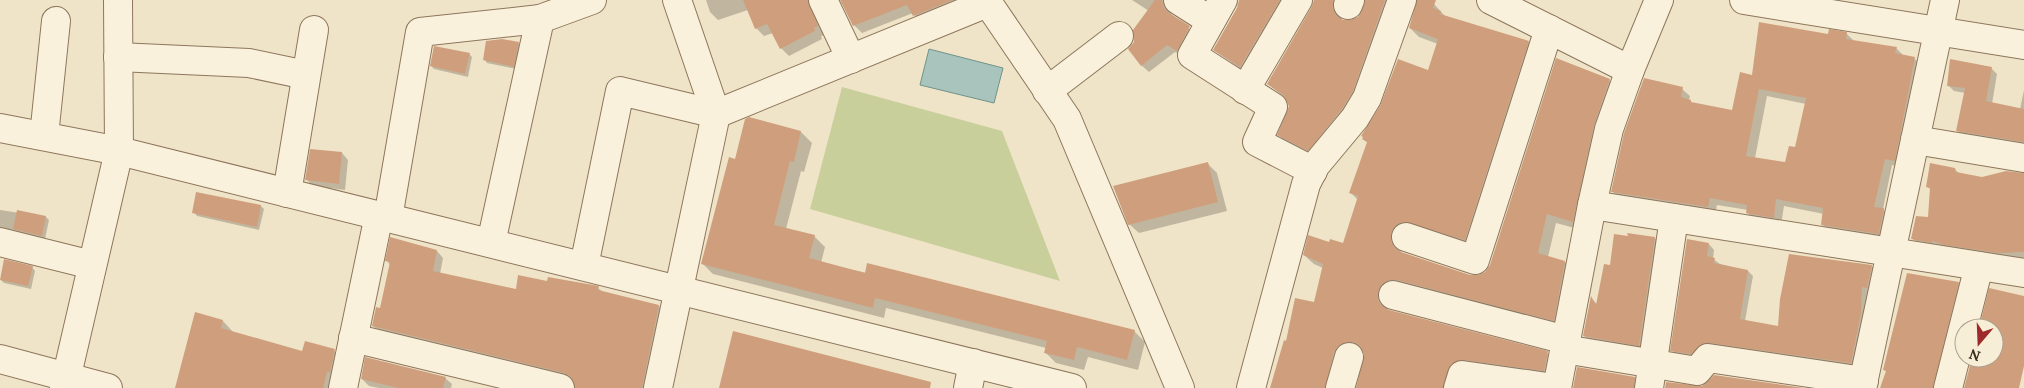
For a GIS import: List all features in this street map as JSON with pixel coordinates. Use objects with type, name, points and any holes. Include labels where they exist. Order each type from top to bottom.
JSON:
[{"type":"street","points":[[66,382],[119,151],[118,0]]},
{"type":"street","points":[[343,388],[353,338],[384,216],[420,32],[540,19],[592,0]]},
{"type":"street","points":[[658,388],[716,114],[677,0]]},
{"type":"street","points":[[823,0],[850,59]]},
{"type":"street","points":[[1178,0],[1217,10],[1192,54],[1273,107],[1257,142],[1313,171]]},
{"type":"street","points":[[1245,90],[1298,0]]},
{"type":"street","points":[[1251,388],[1306,184],[1313,171],[1355,118],[1367,98],[1402,0]]},
{"type":"street","points":[[1492,0],[1630,70]]},
{"type":"street","points":[[1458,388],[1462,375],[1556,388],[1609,129],[1630,70],[1659,0]]},
{"type":"street","points":[[1744,0],[2024,45]]},
{"type":"street","points":[[1394,295],[1565,345],[1651,376],[1697,371],[1708,358],[1863,384],[1945,0]]},
{"type":"street","points":[[584,266],[620,91],[716,114],[986,1],[1067,119],[1180,388]]},
{"type":"street","points":[[491,243],[540,19]]},
{"type":"street","points":[[44,136],[56,21]]},
{"type":"street","points":[[1406,237],[1475,260],[1549,29]]},
{"type":"street","points":[[287,193],[314,30]]},
{"type":"street","points":[[1048,91],[1119,36]]},
{"type":"street","points":[[118,57],[249,63],[306,74]]},
{"type":"street","points":[[0,128],[119,151],[679,289],[970,375],[1065,387]]},
{"type":"street","points":[[1915,140],[2024,158]]},
{"type":"street","points":[[1592,205],[2024,273]]},
{"type":"street","points":[[1651,376],[1674,218]]},
{"type":"street","points":[[0,242],[92,265]]},
{"type":"street","points":[[1948,388],[1979,266]]},
{"type":"street","points":[[353,338],[560,388]]},
{"type":"street","points":[[1340,388],[1349,357]]},
{"type":"street","points":[[0,359],[66,382],[108,388]]},
{"type":"green space","points":[[842,87],[1002,131],[1060,281],[810,209]]},
{"type":"water","points":[[929,49],[1003,68],[994,103],[920,85]]},
{"type":"building","points":[[743,0],[808,0],[818,26],[814,28],[815,31],[780,49],[767,24],[755,29]]},
{"type":"building","points":[[840,0],[953,0],[913,16],[907,5],[853,26]]},
{"type":"building","points":[[1155,0],[1162,0],[1164,8],[1169,13],[1190,26],[1177,51],[1167,45],[1141,66],[1128,49],[1134,42],[1133,30]]},
{"type":"building","points":[[1239,0],[1280,0],[1240,67],[1213,50],[1237,8]]},
{"type":"building","points":[[1314,0],[1333,0],[1333,8],[1336,15],[1343,20],[1350,20],[1358,17],[1365,0],[1385,0],[1353,91],[1342,109],[1308,151],[1277,135],[1289,106],[1282,94],[1267,84]]},
{"type":"building","points":[[1417,0],[1436,0],[1433,8],[1441,11],[1440,14],[1529,41],[1465,240],[1403,222],[1395,226],[1391,233],[1391,241],[1394,247],[1401,252],[1470,275],[1478,275],[1485,272],[1490,265],[1556,58],[1610,79],[1594,125],[1573,222],[1547,214],[1538,253],[1565,261],[1554,321],[1397,280],[1389,280],[1382,284],[1378,292],[1378,300],[1382,306],[1389,310],[1548,351],[1544,371],[1464,360],[1451,364],[1443,388],[1356,388],[1364,354],[1360,346],[1354,342],[1346,342],[1339,345],[1334,352],[1325,388],[1270,388],[1284,340],[1286,341],[1295,298],[1314,302],[1323,264],[1303,255],[1308,235],[1329,242],[1330,239],[1343,243],[1358,196],[1349,193],[1367,142],[1361,136],[1380,106],[1398,59],[1428,70],[1438,39],[1409,28]]},
{"type":"building","points":[[1759,22],[1828,34],[1829,29],[1847,32],[1846,39],[1897,47],[1895,53],[1915,57],[1895,161],[1885,159],[1874,207],[1884,208],[1879,234],[1821,225],[1823,208],[1776,199],[1774,218],[1746,213],[1747,205],[1710,198],[1708,207],[1611,192],[1624,133],[1644,78],[1683,87],[1681,97],[1691,100],[1691,102],[1732,110],[1740,72],[1752,75]],"holes":[[[1759,89],[1806,98],[1795,147],[1789,146],[1785,162],[1746,156]]]},
{"type":"building","points":[[502,39],[519,42],[514,67],[483,60],[486,41]]},
{"type":"building","points":[[434,46],[470,53],[465,74],[430,66]]},
{"type":"building","points":[[1950,59],[1992,67],[1986,101],[2024,109],[2024,142],[1956,131],[1965,88],[1947,86]]},
{"type":"building","points":[[749,117],[801,131],[794,162],[790,161],[774,225],[815,235],[809,258],[865,273],[867,263],[1135,330],[1127,360],[1077,347],[1074,360],[1044,353],[1047,341],[875,298],[873,308],[701,264],[729,157],[735,159],[745,119]]},
{"type":"building","points":[[310,149],[342,152],[339,184],[305,180]]},
{"type":"building","points":[[1208,162],[1218,202],[1128,225],[1113,186]]},
{"type":"building","points":[[1930,163],[1955,168],[1956,172],[1982,177],[2006,171],[2024,173],[2024,252],[1998,253],[1944,245],[1933,241],[1932,243],[1911,239],[1916,216],[1928,217],[1930,188],[1926,187]]},
{"type":"building","points":[[196,192],[261,205],[257,227],[192,213]]},
{"type":"building","points":[[17,210],[46,216],[42,236],[13,229]]},
{"type":"building","points":[[1627,233],[1655,237],[1639,346],[1583,336],[1591,296],[1596,305],[1604,264],[1610,265],[1614,234],[1628,236]]},
{"type":"building","points":[[390,237],[437,250],[433,271],[516,289],[518,275],[547,281],[548,277],[599,286],[598,290],[659,305],[642,388],[575,388],[571,377],[564,373],[372,326],[376,307],[380,308],[390,262],[385,261]]},
{"type":"building","points":[[1687,239],[1709,243],[1707,256],[1715,258],[1714,263],[1748,270],[1740,319],[1778,326],[1780,299],[1789,254],[1872,265],[1867,288],[1862,287],[1861,313],[1851,363],[1710,343],[1702,344],[1691,354],[1670,351]]},
{"type":"building","points":[[4,259],[33,266],[28,286],[0,280]]},
{"type":"building","points":[[1907,273],[1959,282],[1933,388],[1880,388],[1886,371],[1883,370]]},
{"type":"building","points":[[1989,288],[2024,296],[2024,366],[2019,388],[1964,388],[1969,368],[2004,368],[2004,318],[1982,318]]},
{"type":"building","points":[[195,312],[223,320],[221,328],[302,351],[305,341],[335,349],[330,372],[327,372],[323,388],[175,388]]},
{"type":"building","points":[[733,331],[931,382],[930,388],[719,388]]},
{"type":"building","points":[[365,357],[446,377],[443,388],[398,388],[361,379]]},
{"type":"building","points":[[1577,367],[1635,377],[1634,388],[1573,388]]},
{"type":"building","points":[[1714,375],[1804,388],[1665,388],[1666,382],[1702,386]]}]
